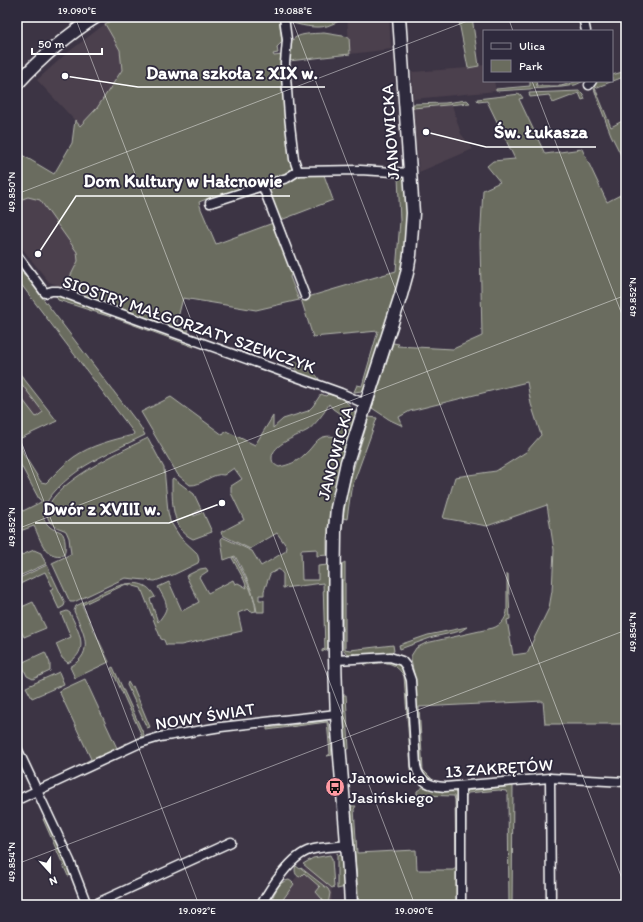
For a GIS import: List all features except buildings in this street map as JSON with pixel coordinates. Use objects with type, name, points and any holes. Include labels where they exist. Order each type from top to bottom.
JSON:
[{"type":"street","points":[[17,84],[58,45],[96,17]]},
{"type":"street","points":[[284,17],[287,40],[285,63],[289,116],[294,159],[298,171]]},
{"type":"street","name":"JANOWICKA","points":[[352,905],[337,714],[334,561],[337,508],[345,468],[401,295],[409,264],[413,230],[399,17]]},
{"type":"street","points":[[584,17],[586,30]]},
{"type":"street","points":[[210,203],[263,187],[287,178],[298,171],[360,170],[410,173]]},
{"type":"street","points":[[263,187],[305,296]]},
{"type":"street","name":"SIOSTRY MAŁGORZATY SZEWCZYK","points":[[17,255],[45,293],[58,291],[341,393],[365,404]]},
{"type":"street","name":"13 ZAKRĘTÓW","points":[[336,660],[390,657],[402,661],[408,670],[411,680],[416,766],[419,776],[426,784],[445,787],[550,778],[626,782]]},
{"type":"street","name":"NOWY ŚWIAT","points":[[17,800],[140,744],[160,737],[337,714]]},
{"type":"street","points":[[17,748],[70,861],[87,905]]},
{"type":"street","points":[[550,778],[551,905]]},
{"type":"street","points":[[461,786],[461,905]]},
{"type":"street","points":[[92,905],[231,842]]},
{"type":"street","points":[[261,905],[273,886],[301,854],[314,849],[348,845]]},
{"type":"shaded area","points":[[347,17],[389,17],[391,49],[350,54]]},
{"type":"shaded area","points":[[105,24],[120,50],[122,70],[97,108],[80,126],[37,80],[66,54]]},
{"type":"shaded area","points":[[483,65],[483,82],[494,82],[496,91],[413,99],[412,72],[468,68]]},
{"type":"shaded area","points":[[452,105],[461,134],[473,149],[419,172],[413,108]]},
{"type":"shaded area","points":[[17,152],[135,313],[49,282],[17,242]]},
{"type":"shaded area","points":[[17,370],[57,421],[17,439]]},
{"type":"shaded area","points":[[331,859],[332,905],[275,905],[295,879],[313,860]]},
{"type":"green space","points":[[117,17],[279,17],[282,42],[277,47],[278,53],[273,54],[274,56],[282,55],[292,169],[287,175],[219,198],[209,198],[199,202],[216,244],[273,223],[261,192],[217,204],[261,190],[292,272],[290,277],[299,300],[256,310],[183,298],[176,325],[189,330],[188,332],[64,289],[78,261],[77,252],[40,200],[28,197],[17,201],[17,152],[54,174],[72,143],[75,120],[80,126],[97,108],[122,70],[120,50],[105,24]]},
{"type":"green space","points":[[288,17],[347,17],[327,26],[317,27],[289,22]]},
{"type":"green space","points":[[458,17],[472,17],[479,66],[468,68]]},
{"type":"green space","points":[[324,33],[349,37],[350,54],[289,61],[290,45],[295,38],[304,34]]},
{"type":"green space","points":[[626,71],[626,76],[613,81],[613,75]]},
{"type":"green space","points":[[530,82],[536,82],[537,86],[561,86],[575,82],[582,82],[575,85],[562,87],[496,91],[496,89],[530,86]]},
{"type":"green space","points":[[594,82],[610,82],[595,88],[611,127],[626,119],[626,158],[623,159],[611,135],[593,85]]},
{"type":"green space","points":[[580,91],[585,99],[582,100],[579,93],[553,103],[549,95],[530,97],[529,93]]},
{"type":"green space","points":[[520,94],[523,98],[519,99],[545,154],[582,149],[607,202],[626,192],[626,724],[545,724],[543,701],[419,707],[423,770],[433,780],[431,780],[425,775],[421,767],[415,679],[411,660],[411,656],[416,648],[426,643],[493,628],[500,624],[504,620],[507,612],[508,574],[510,619],[507,620],[513,655],[527,653],[549,608],[552,591],[554,550],[547,505],[487,526],[443,518],[455,477],[496,471],[526,452],[541,435],[531,404],[527,382],[410,411],[399,417],[403,426],[390,420],[372,408],[393,343],[399,344],[397,346],[453,349],[482,336],[480,242],[483,190],[500,182],[487,166],[493,161],[515,159],[487,101],[478,102],[477,99]]},
{"type":"green space","points":[[467,100],[470,103],[413,108],[413,104],[445,103]]},
{"type":"green space","points":[[303,174],[324,175],[333,200],[281,220],[288,239],[286,238],[269,190],[270,188]]},
{"type":"green space","points":[[398,177],[405,177],[408,219],[402,275],[366,388],[362,391],[354,392],[357,385],[362,386],[378,331],[313,337],[301,299],[396,271],[400,221]]},
{"type":"green space","points":[[17,267],[25,275],[140,426],[145,435],[85,466],[70,477],[53,493],[47,502],[44,511],[44,519],[51,528],[60,531],[63,534],[65,543],[64,555],[52,554],[48,551],[41,542],[34,526],[17,532],[17,511],[21,509],[23,511],[41,502],[41,500],[39,499],[17,458],[17,444],[20,443],[24,455],[41,482],[46,483],[74,457],[88,449],[102,443],[133,435],[134,433],[17,279]]},
{"type":"green space","points":[[57,295],[110,313],[111,317],[58,300]]},
{"type":"green space","points":[[118,316],[191,342],[194,347],[115,318]]},
{"type":"green space","points":[[278,359],[289,363],[291,359],[310,370],[319,379],[318,380],[296,372],[296,369],[277,361]]},
{"type":"green space","points":[[17,370],[57,421],[17,440],[17,405],[23,400],[36,417],[43,412],[17,378]]},
{"type":"green space","points":[[321,394],[326,396],[328,394],[345,401],[356,415],[327,538],[327,555],[317,556],[317,549],[301,550],[302,580],[318,580],[318,566],[330,566],[330,644],[327,649],[322,652],[322,650],[325,649],[323,583],[283,588],[283,574],[279,569],[270,574],[264,595],[259,595],[259,600],[264,600],[264,612],[257,612],[249,583],[235,556],[224,560],[221,540],[222,537],[252,551],[261,566],[286,551],[287,547],[277,533],[250,549],[222,535],[221,532],[244,520],[231,493],[231,486],[242,479],[234,468],[224,475],[215,475],[194,485],[190,485],[178,475],[141,412],[171,397],[223,435],[226,431],[255,445],[273,416],[273,428],[283,419],[308,411]],"holes":[[[329,404],[343,416],[337,437],[330,436],[321,438],[299,460],[293,463],[279,467],[274,464],[272,458],[276,449],[286,441],[311,428]]]},
{"type":"green space","points":[[369,417],[377,418],[351,490],[347,519],[343,518],[348,487]]},
{"type":"green space","points":[[148,438],[164,468],[170,521],[180,537],[197,553],[199,560],[198,563],[173,575],[155,581],[125,578],[74,602],[70,602],[52,563],[71,554],[69,538],[66,531],[56,527],[50,522],[47,510],[54,498],[67,485],[84,472]]},
{"type":"green space","points":[[173,478],[194,494],[201,509],[193,514],[194,516],[203,512],[212,532],[193,539],[180,528],[174,513],[172,496]]},
{"type":"green space","points":[[34,550],[41,553],[46,564],[17,577],[17,557]]},
{"type":"green space","points":[[234,557],[251,590],[256,611],[251,612],[248,609],[238,613],[242,631],[181,645],[166,645],[164,640],[161,639],[141,588],[127,584],[139,584],[148,588],[155,597],[150,599],[158,622],[165,612],[166,605],[164,597],[158,587],[169,582],[182,611],[199,602],[186,576],[200,569],[206,568],[208,571],[199,577],[208,593],[233,580],[235,584],[238,583],[247,588],[232,558]]},
{"type":"green space","points":[[345,562],[345,649],[350,650],[393,645],[394,651],[356,656],[355,654],[347,654],[343,649],[342,564]]},
{"type":"green space","points":[[47,565],[65,603],[64,606],[59,609],[50,590],[53,588],[45,572],[20,584],[17,583],[17,579]]},
{"type":"green space","points":[[125,584],[82,605],[109,662],[75,678],[70,667],[83,655],[85,648],[84,634],[74,611],[76,606],[106,591]]},
{"type":"green space","points":[[33,602],[46,628],[24,637],[17,623],[17,609]]},
{"type":"green space","points":[[67,611],[70,613],[81,640],[79,652],[75,658],[68,663],[62,658],[56,644],[71,637],[61,613]]},
{"type":"green space","points":[[467,627],[461,631],[433,637],[400,649],[399,645],[428,635]]},
{"type":"green space","points":[[45,652],[50,663],[50,671],[33,679],[27,676],[21,663]]},
{"type":"green space","points":[[387,661],[400,666],[404,670],[406,677],[412,766],[416,779],[412,781],[404,676],[400,670],[391,664],[382,663],[364,665],[366,663]]},
{"type":"green space","points":[[113,667],[144,735],[144,737],[139,740],[137,738],[142,736],[111,668]]},
{"type":"green space","points":[[59,672],[64,684],[32,698],[26,687]]},
{"type":"green space","points":[[85,679],[117,748],[127,743],[127,745],[86,764],[84,763],[91,759],[59,691]]},
{"type":"green space","points":[[128,682],[131,687],[133,686],[150,727],[147,728],[127,685]]},
{"type":"green space","points":[[343,695],[346,695],[349,749],[345,749]]},
{"type":"green space","points":[[327,721],[329,724],[332,755],[327,756],[330,754],[327,722],[267,730],[267,728]]},
{"type":"green space","points":[[513,786],[512,905],[509,905],[508,795],[506,791],[499,790],[468,793],[466,796],[465,905],[463,905],[464,793],[466,791]]},
{"type":"green space","points":[[423,787],[439,791],[455,792],[458,794],[459,905],[359,905],[351,806],[356,806],[354,809],[357,853],[416,850],[417,870],[453,870],[456,868],[454,796],[417,795],[417,791]]},
{"type":"green space","points":[[46,818],[67,861],[72,875],[68,876],[43,819]]},
{"type":"green space","points":[[337,853],[343,859],[346,887],[337,889]]},
{"type":"green space","points":[[330,855],[332,859],[334,887],[332,888],[303,864],[313,858]]},
{"type":"green space","points":[[296,866],[300,869],[301,868],[328,889],[330,893],[328,905],[326,905],[316,892],[320,887],[304,873],[300,877],[297,875],[295,871]]},
{"type":"green space","points":[[289,880],[294,884],[279,905],[269,905],[279,886],[285,881]]},
{"type":"place","name":"Dawna szkoła z XIX w.","points":[[65,76]]},
{"type":"place","name":"Św. Łukasza","points":[[426,132]]},
{"type":"place","name":"Dom Kultury w Hałcnowie","points":[[38,254]]},
{"type":"place","name":"Dwór z XVIII w.","points":[[222,503]]},
{"type":"place","name":"Janowicka Jasińskiego","points":[[335,787]]}]
